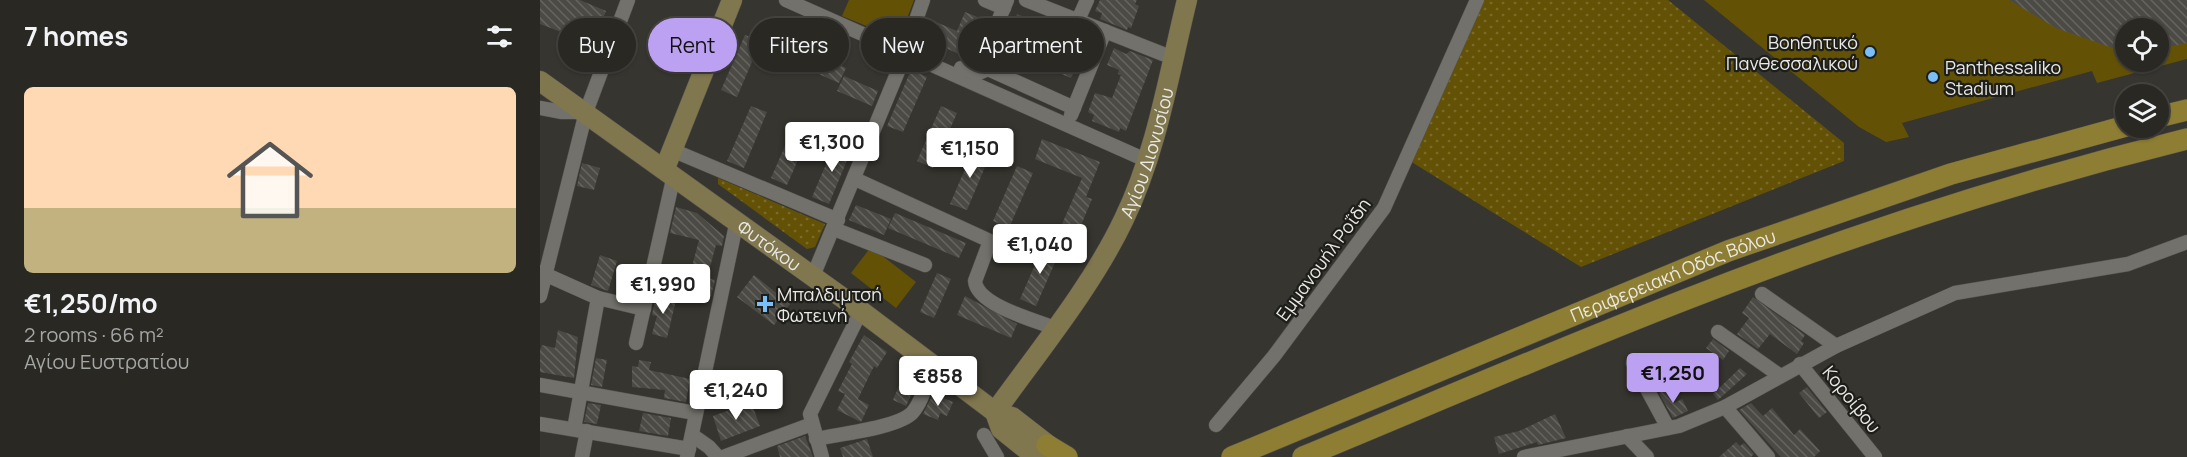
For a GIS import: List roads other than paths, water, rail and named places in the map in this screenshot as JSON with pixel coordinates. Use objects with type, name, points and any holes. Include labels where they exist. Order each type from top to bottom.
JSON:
[{"type":"main road","points":[[2169,114],[2187,110]]},
{"type":"main road","name":"Περιφερειακή Οδός Βόλου","points":[[1232,457],[1728,251],[1951,174],[2115,129]]},
{"type":"main road","name":"Περιφερειακή Οδός Βόλου","points":[[1303,457],[1687,299],[1806,255],[2036,179],[2187,139]]},
{"type":"street","points":[[540,296],[543,273],[586,112],[628,0]]},
{"type":"street","points":[[786,0],[861,30]]},
{"type":"street","points":[[918,18],[923,0]]},
{"type":"street","points":[[976,74],[1005,4],[985,0]]},
{"type":"street","points":[[1026,0],[1046,4],[1074,18]]},
{"type":"street","points":[[1079,18],[1087,0]]},
{"type":"street","name":"Αγίου Διονυσίου","points":[[995,412],[1112,242],[1148,161],[1187,0]]},
{"type":"street","name":"Εμμανουήλ Ροΐδη","points":[[1216,426],[1274,356],[1384,208],[1477,0]]},
{"type":"street","points":[[636,343],[670,164],[730,1]]},
{"type":"street","points":[[1067,124],[1106,31],[1173,58]]},
{"type":"street","points":[[946,63],[976,74],[988,69],[1074,108]]},
{"type":"street","points":[[946,67],[1148,161]]},
{"type":"street","points":[[813,276],[899,72]]},
{"type":"street","name":"Φυτόκου","points":[[540,81],[670,164],[737,220],[995,412],[1012,417],[1053,454]]},
{"type":"street","points":[[540,108],[562,112],[586,112]]},
{"type":"street","points":[[670,164],[836,224],[925,265]]},
{"type":"street","points":[[855,179],[990,241],[975,281],[980,294],[996,305],[1054,328]]},
{"type":"street","points":[[689,447],[737,220]]},
{"type":"street","points":[[1524,457],[1668,428],[1725,407],[1779,375],[1836,346],[1955,293],[2128,264],[2187,242]]},
{"type":"street","points":[[543,273],[598,297],[644,309]]},
{"type":"street","points":[[1762,294],[1836,346]]},
{"type":"street","points":[[582,457],[579,391],[598,297]]},
{"type":"street","points":[[822,457],[812,424],[811,410],[861,311]]},
{"type":"street","points":[[1718,332],[1779,375]]},
{"type":"street","points":[[1633,363],[1668,428]]},
{"type":"street","name":"Κοροίβου","points":[[1800,364],[1875,457]]},
{"type":"street","points":[[816,439],[893,423],[907,417],[916,407],[933,366]]},
{"type":"street","points":[[540,385],[695,413]]},
{"type":"street","points":[[1725,407],[1768,457]]},
{"type":"street","points":[[540,424],[689,447],[709,447],[718,457]]},
{"type":"street","points":[[723,457],[812,424]]},
{"type":"street","points":[[984,435],[997,457]]},
{"type":"street","points":[[1627,436],[1647,457]]},
{"type":"street","points":[[1577,446],[1588,457]]},
{"type":"place","name":"Βοηθητικό Πανθεσσαλικού","points":[[1870,52]]},
{"type":"place","name":"Panthessaliko Stadium","points":[[1933,77]]},
{"type":"place","name":"Μπαλδιμτσή Φωτεινή","points":[[765,304]]}]
